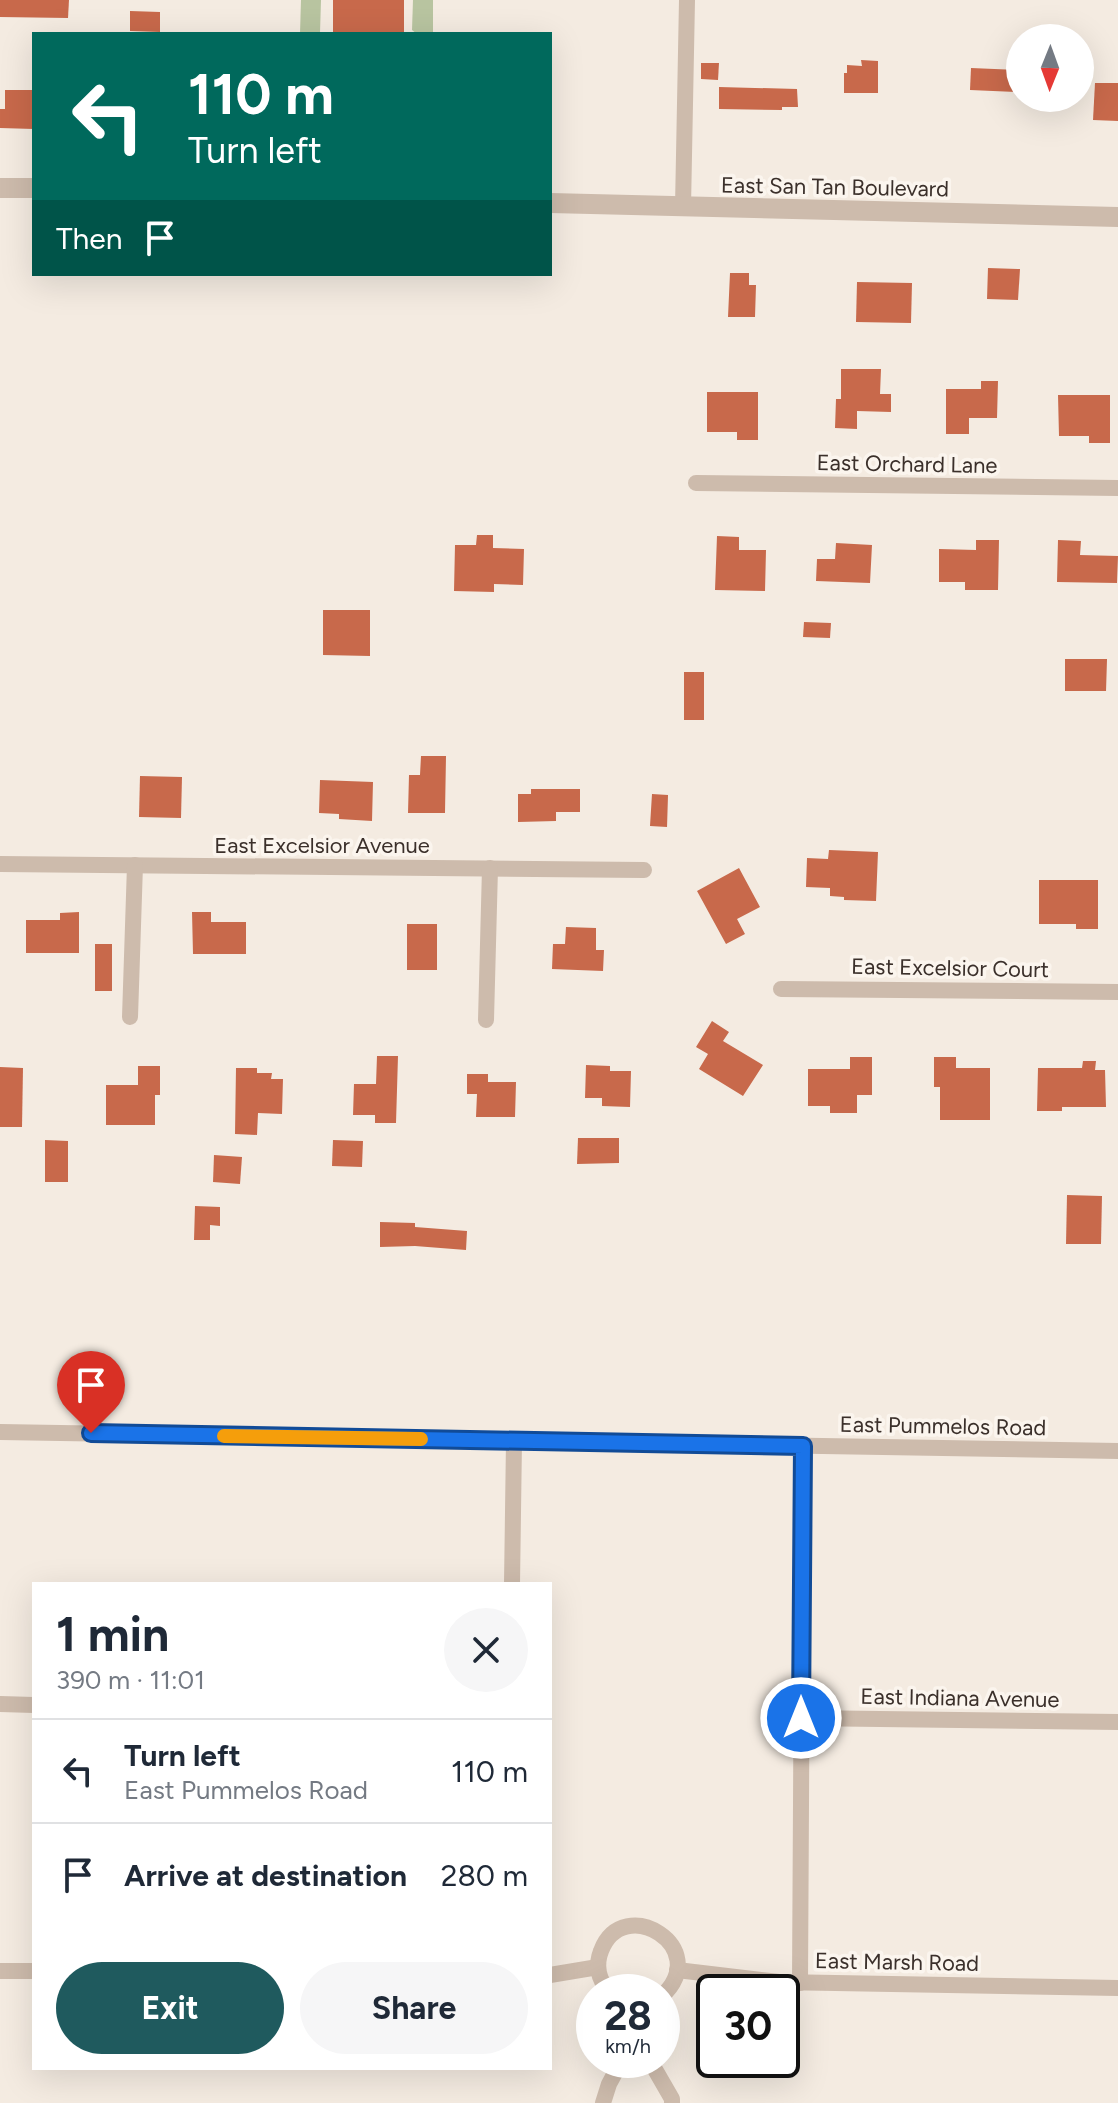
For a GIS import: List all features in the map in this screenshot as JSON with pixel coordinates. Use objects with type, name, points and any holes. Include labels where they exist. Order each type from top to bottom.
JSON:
[{"type":"street","points":[[683,207],[687,0]]},
{"type":"street","points":[[0,188],[32,188]]},
{"type":"street","name":"East San Tan Boulevard","points":[[552,203],[1118,217]]},
{"type":"street","name":"East Orchard Lane","points":[[696,483],[1118,488]]},
{"type":"street","name":"East Excelsior Avenue","points":[[0,864],[644,870]]},
{"type":"street","points":[[130,1017],[135,865]]},
{"type":"street","points":[[486,1020],[490,868]]},
{"type":"street","name":"East Excelsior Court","points":[[781,989],[1118,992]]},
{"type":"street","name":"East Pummelos Road","points":[[0,1432],[1118,1451]]},
{"type":"street","points":[[512,1582],[514,1441]]},
{"type":"street","points":[[800,1983],[803,1446]]},
{"type":"street","points":[[0,1704],[32,1705]]},
{"type":"street","name":"East Indiana Avenue","points":[[801,1718],[1118,1722]]},
{"type":"street","points":[[599,1974],[599,1954],[605,1942],[626,1927],[639,1925],[663,1934],[671,1944],[677,1956],[676,1974]]},
{"type":"street","points":[[552,1975],[598,1967]]},
{"type":"street","name":"East Marsh Road","points":[[677,1970],[704,1974]]},
{"type":"street","points":[[0,1971],[32,1971]]},
{"type":"street","name":"East Marsh Road","points":[[800,1983],[1118,1988]]},
{"type":"street","points":[[603,2103],[612,2078]]},
{"type":"street","points":[[660,2078],[672,2103]]},
{"type":"green space","points":[[301,0],[321,0],[320,32],[300,32]]},
{"type":"green space","points":[[413,0],[433,0],[433,32],[412,30]]},
{"type":"building","points":[[0,0],[69,0],[68,18],[0,17]]},
{"type":"building","points":[[333,0],[404,0],[404,32],[333,32]]},
{"type":"building","points":[[130,11],[160,12],[160,32],[130,31]]},
{"type":"building","points":[[861,60],[878,61],[878,93],[844,93],[847,65],[862,66]]},
{"type":"building","points":[[701,63],[719,63],[718,80],[701,79]]},
{"type":"building","points":[[971,68],[1006,69],[1006,92],[970,90]]},
{"type":"building","points":[[1095,83],[1118,83],[1118,121],[1093,120]]},
{"type":"building","points":[[719,87],[797,89],[798,107],[782,107],[782,110],[719,109]]},
{"type":"building","points":[[5,90],[32,90],[32,129],[0,128],[0,109],[5,109]]},
{"type":"building","points":[[988,268],[1020,269],[1018,300],[987,299]]},
{"type":"building","points":[[730,273],[749,273],[749,285],[756,285],[755,317],[728,317]]},
{"type":"building","points":[[857,282],[912,283],[911,323],[856,322]]},
{"type":"building","points":[[841,369],[881,369],[880,394],[891,394],[891,412],[857,411],[857,429],[835,428],[836,399],[841,399]]},
{"type":"building","points":[[981,381],[998,381],[997,418],[969,418],[969,434],[946,434],[946,389],[981,389]]},
{"type":"building","points":[[707,392],[758,392],[758,440],[737,440],[737,432],[707,432]]},
{"type":"building","points":[[1058,395],[1110,395],[1110,443],[1089,443],[1089,436],[1059,436]]},
{"type":"building","points":[[477,535],[493,535],[493,548],[524,549],[523,585],[494,584],[494,592],[454,591],[455,545],[476,545]]},
{"type":"building","points":[[717,536],[739,537],[739,550],[766,550],[765,591],[715,590]]},
{"type":"building","points":[[976,540],[999,540],[998,590],[965,590],[965,582],[939,582],[939,549],[976,550]]},
{"type":"building","points":[[1058,540],[1081,541],[1080,555],[1118,556],[1117,583],[1057,582]]},
{"type":"building","points":[[836,543],[872,545],[870,583],[816,581],[817,559],[835,559]]},
{"type":"building","points":[[323,610],[370,610],[370,656],[323,655]]},
{"type":"building","points":[[804,622],[831,623],[830,638],[803,637]]},
{"type":"building","points":[[1065,659],[1107,659],[1106,691],[1065,691]]},
{"type":"building","points":[[684,672],[704,672],[704,720],[684,720]]},
{"type":"building","points":[[421,756],[446,756],[445,813],[408,813],[409,775],[420,775]]},
{"type":"building","points":[[140,776],[182,777],[181,818],[139,817]]},
{"type":"building","points":[[320,780],[373,782],[372,821],[339,819],[339,814],[319,813]]},
{"type":"building","points":[[531,789],[580,789],[580,812],[556,812],[556,821],[518,822],[518,794],[531,794]]},
{"type":"building","points":[[652,794],[668,795],[667,827],[650,826]]},
{"type":"building","points":[[829,850],[878,852],[876,901],[844,900],[844,897],[830,896],[830,888],[806,887],[807,858],[828,859]]},
{"type":"building","points":[[739,868],[760,907],[737,919],[745,934],[726,944],[697,891]]},
{"type":"building","points":[[1039,880],[1098,880],[1098,929],[1076,929],[1076,924],[1039,924]]},
{"type":"building","points":[[79,912],[79,953],[26,953],[26,920],[60,920],[60,913]]},
{"type":"building","points":[[192,912],[211,912],[211,922],[246,922],[246,954],[193,954]]},
{"type":"building","points":[[407,924],[437,924],[437,970],[407,970]]},
{"type":"building","points":[[566,927],[596,928],[596,950],[604,950],[603,971],[552,969],[553,944],[565,944]]},
{"type":"building","points":[[95,944],[112,944],[112,991],[95,991]]},
{"type":"building","points":[[712,1021],[729,1032],[723,1041],[763,1065],[743,1096],[699,1069],[708,1054],[696,1047]]},
{"type":"building","points":[[377,1056],[398,1056],[396,1123],[375,1123],[375,1115],[353,1115],[354,1084],[376,1084]]},
{"type":"building","points":[[850,1057],[872,1057],[872,1095],[857,1095],[857,1113],[830,1113],[830,1106],[808,1106],[808,1069],[850,1069]]},
{"type":"building","points":[[934,1057],[956,1057],[956,1068],[990,1068],[990,1120],[940,1120],[940,1087],[934,1087]]},
{"type":"building","points":[[1083,1061],[1096,1061],[1095,1070],[1105,1070],[1106,1107],[1062,1107],[1062,1111],[1037,1111],[1038,1068],[1082,1068]]},
{"type":"building","points":[[586,1065],[610,1066],[610,1071],[631,1071],[630,1107],[602,1106],[602,1098],[585,1098]]},
{"type":"building","points":[[138,1066],[160,1066],[160,1095],[155,1095],[155,1125],[106,1125],[106,1085],[138,1085]]},
{"type":"building","points":[[0,1067],[23,1068],[22,1127],[0,1127]]},
{"type":"building","points":[[236,1068],[257,1068],[257,1073],[272,1073],[271,1079],[283,1079],[282,1114],[258,1113],[257,1135],[235,1134]]},
{"type":"building","points":[[467,1074],[488,1074],[488,1082],[516,1082],[515,1117],[476,1117],[477,1094],[467,1094]]},
{"type":"building","points":[[578,1138],[619,1138],[619,1163],[577,1164]]},
{"type":"building","points":[[45,1140],[68,1141],[68,1182],[45,1182]]},
{"type":"building","points":[[333,1140],[363,1141],[362,1167],[332,1166]]},
{"type":"building","points":[[214,1155],[242,1157],[240,1184],[213,1182]]},
{"type":"building","points":[[1067,1195],[1102,1196],[1101,1244],[1066,1244]]},
{"type":"building","points":[[195,1206],[220,1207],[220,1226],[210,1225],[210,1240],[194,1240]]},
{"type":"building","points":[[380,1222],[415,1223],[415,1227],[467,1231],[466,1250],[380,1247]]},
{"type":"slow traffic","points":[[224,1436],[421,1439]]},
{"type":"route","points":[[91,1433],[803,1446],[801,1718]]}]
